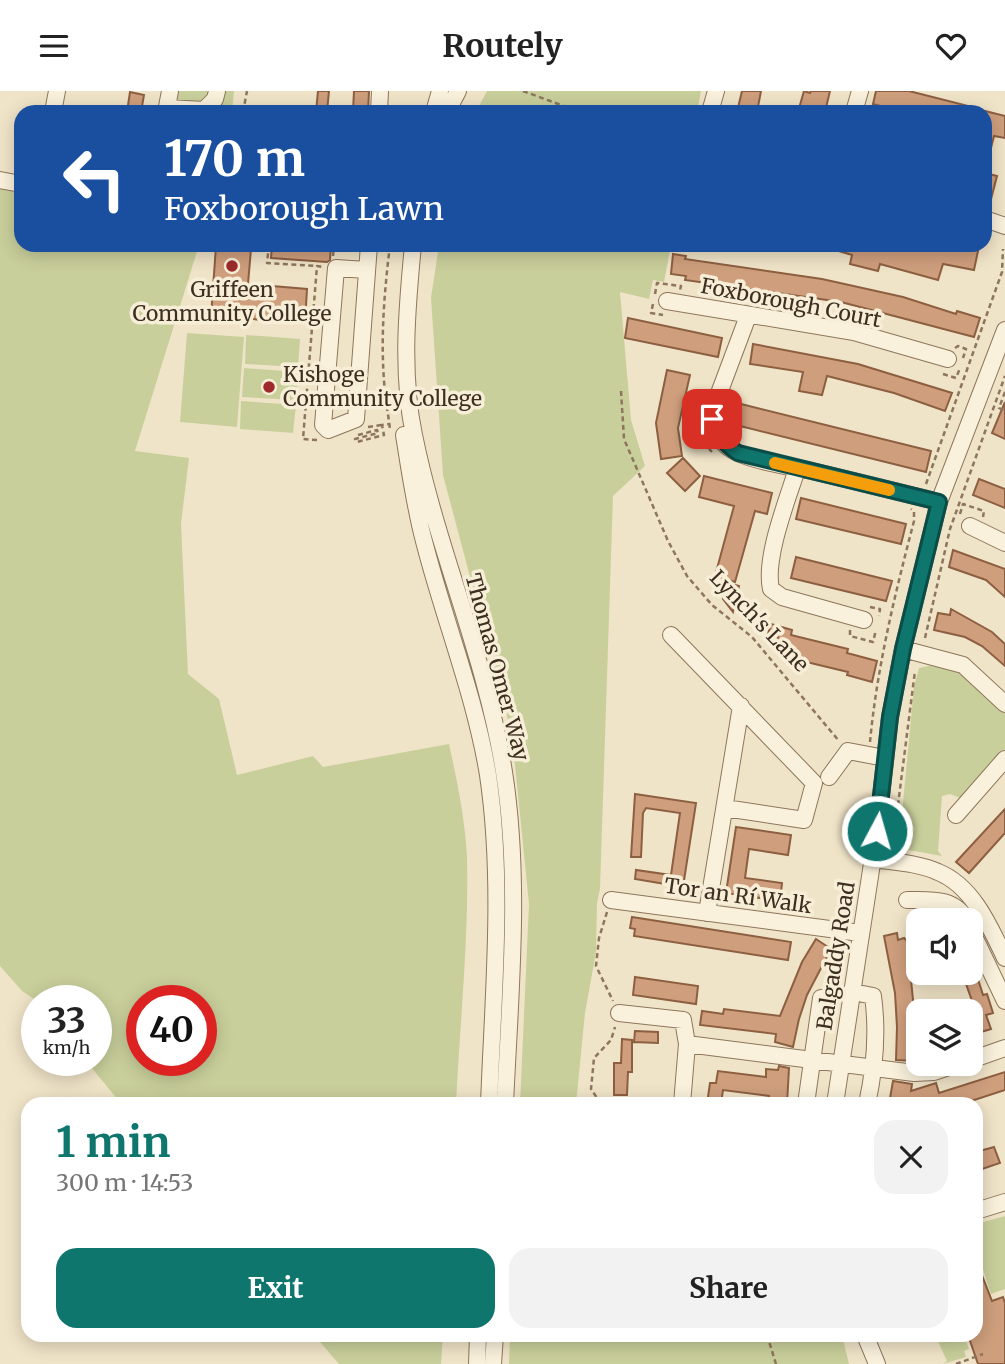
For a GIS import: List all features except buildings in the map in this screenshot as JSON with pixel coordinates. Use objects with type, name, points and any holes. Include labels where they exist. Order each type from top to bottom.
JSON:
[{"type":"street","points":[[367,270],[336,268],[323,425],[328,430],[356,419],[368,252]]},
{"type":"street","name":"Thomas Omer Way","points":[[404,252],[398,321],[399,375],[413,492],[424,544],[470,694],[488,774],[493,812],[496,899],[488,1097]]},
{"type":"street","name":"Thomas Omer Way","points":[[413,252],[407,332],[413,432],[440,541],[491,712],[504,771],[509,811],[513,909],[505,1097]]},
{"type":"street","name":"Foxborough Court","points":[[668,309],[748,316],[854,333],[946,360]]},
{"type":"street","points":[[748,316],[715,404],[712,419],[717,433],[727,446],[738,453],[797,469],[939,502]]},
{"type":"street","name":"Balgaddy Road","points":[[836,1097],[873,859],[877,756],[939,502],[1005,330]]},
{"type":"street","points":[[797,469],[771,557],[768,575],[771,589],[782,597],[860,617]]},
{"type":"street","points":[[970,526],[1005,543]]},
{"type":"street","points":[[671,635],[814,783],[804,820],[724,807]]},
{"type":"street","points":[[903,649],[963,665],[1005,704]]},
{"type":"street","points":[[708,913],[741,706]]},
{"type":"street","points":[[829,777],[848,751],[877,756]]},
{"type":"street","points":[[956,815],[1005,759]]},
{"type":"street","points":[[873,859],[938,871],[960,887],[986,920],[1005,958]]},
{"type":"street","name":"Tor an Rí Walk","points":[[611,900],[860,933]]},
{"type":"street","points":[[907,900],[949,902],[957,908]]},
{"type":"street","points":[[983,955],[1005,1001]]},
{"type":"street","points":[[863,993],[873,996],[876,1012],[875,1068],[869,1097]]},
{"type":"street","points":[[807,1097],[821,998]]},
{"type":"street","points":[[619,1013],[682,1020],[687,1044],[683,1097]]},
{"type":"street","points":[[687,1044],[811,1062],[906,1072]]},
{"type":"street","points":[[983,1056],[1005,1048]]},
{"type":"street","points":[[983,1210],[1005,1202]]},
{"type":"street","points":[[477,1364],[478,1342]]},
{"type":"street","points":[[493,1364],[495,1342]]},
{"type":"street","points":[[867,1342],[877,1364]]},
{"type":"path","points":[[523,91],[561,105]]},
{"type":"path","points":[[919,485],[926,485],[930,476],[1002,272],[1003,249]]},
{"type":"path","points":[[268,252],[267,263],[317,266]]},
{"type":"path","points":[[389,252],[384,293],[383,344],[385,394],[391,436]]},
{"type":"path","points":[[668,309],[651,313],[657,283],[681,286],[680,291],[689,292]]},
{"type":"path","points":[[958,346],[966,349],[956,378],[946,360],[958,346]]},
{"type":"path","points":[[925,638],[950,529],[1005,376]]},
{"type":"path","name":"Lynch's Lane","points":[[621,391],[624,439],[668,541],[687,576],[712,605],[752,637],[848,751]]},
{"type":"path","points":[[1005,391],[999,408],[1005,411]]},
{"type":"path","points":[[729,402],[737,441]]},
{"type":"path","points":[[702,410],[698,420],[700,439],[708,450],[719,455]]},
{"type":"path","points":[[364,428],[382,425]]},
{"type":"path","points":[[877,756],[874,697],[914,521],[914,512],[903,505]]},
{"type":"path","points":[[880,609],[873,642],[850,636],[860,617],[880,609]]},
{"type":"path","points":[[893,844],[915,671]]},
{"type":"path","points":[[596,1097],[591,1089],[594,1058],[611,1040],[619,1013],[596,967],[599,938],[611,900]]},
{"type":"path","points":[[769,1342],[776,1364]]},
{"type":"path","points":[[956,1364],[983,1354]]},
{"type":"green space","points":[[162,91],[234,91],[233,105],[159,105]]},
{"type":"green space","points":[[487,91],[701,91],[698,105],[480,105]]},
{"type":"green space","points":[[0,189],[14,192],[14,252],[197,252],[135,451],[189,458],[181,524],[188,674],[219,699],[237,775],[313,756],[323,767],[449,744],[463,814],[467,887],[456,1097],[114,1095],[98,1076],[112,1076],[112,985],[21,985],[21,990],[0,966]]},
{"type":"green space","points":[[438,252],[670,252],[664,282],[653,280],[649,299],[620,292],[631,420],[645,466],[613,496],[600,889],[597,903],[596,952],[585,1013],[577,1097],[520,1097],[529,904],[512,735],[443,475],[431,298]]},
{"type":"green space","points":[[187,333],[244,337],[237,427],[180,422]]},
{"type":"green space","points":[[246,335],[300,339],[298,367],[245,364]]},
{"type":"green space","points":[[244,368],[298,372],[296,400],[242,397]]},
{"type":"green space","points":[[241,401],[296,405],[293,433],[240,429]]},
{"type":"green space","points":[[938,664],[960,670],[1005,713],[1005,749],[960,798],[950,794],[942,796],[938,851],[942,856],[903,849],[899,845],[914,687],[919,668]]},
{"type":"green space","points":[[1005,1216],[1005,1289],[991,1294],[983,1269],[983,1222]]},
{"type":"green space","points":[[320,1342],[443,1342],[441,1364],[339,1364]]},
{"type":"green space","points":[[510,1342],[844,1342],[849,1364],[509,1364]]},
{"type":"green space","points":[[938,1342],[966,1342],[969,1349],[964,1351],[966,1357],[943,1364],[947,1361]]},
{"type":"slow traffic","points":[[775,463],[889,490]]},
{"type":"place","name":"Griffeen Community College","points":[[232,266]]},
{"type":"place","name":"Kishoge Community College","points":[[269,387]]},
{"type":"route","points":[[712,419],[717,433],[727,446],[738,453],[939,502],[903,649],[890,717],[877,831]]}]
